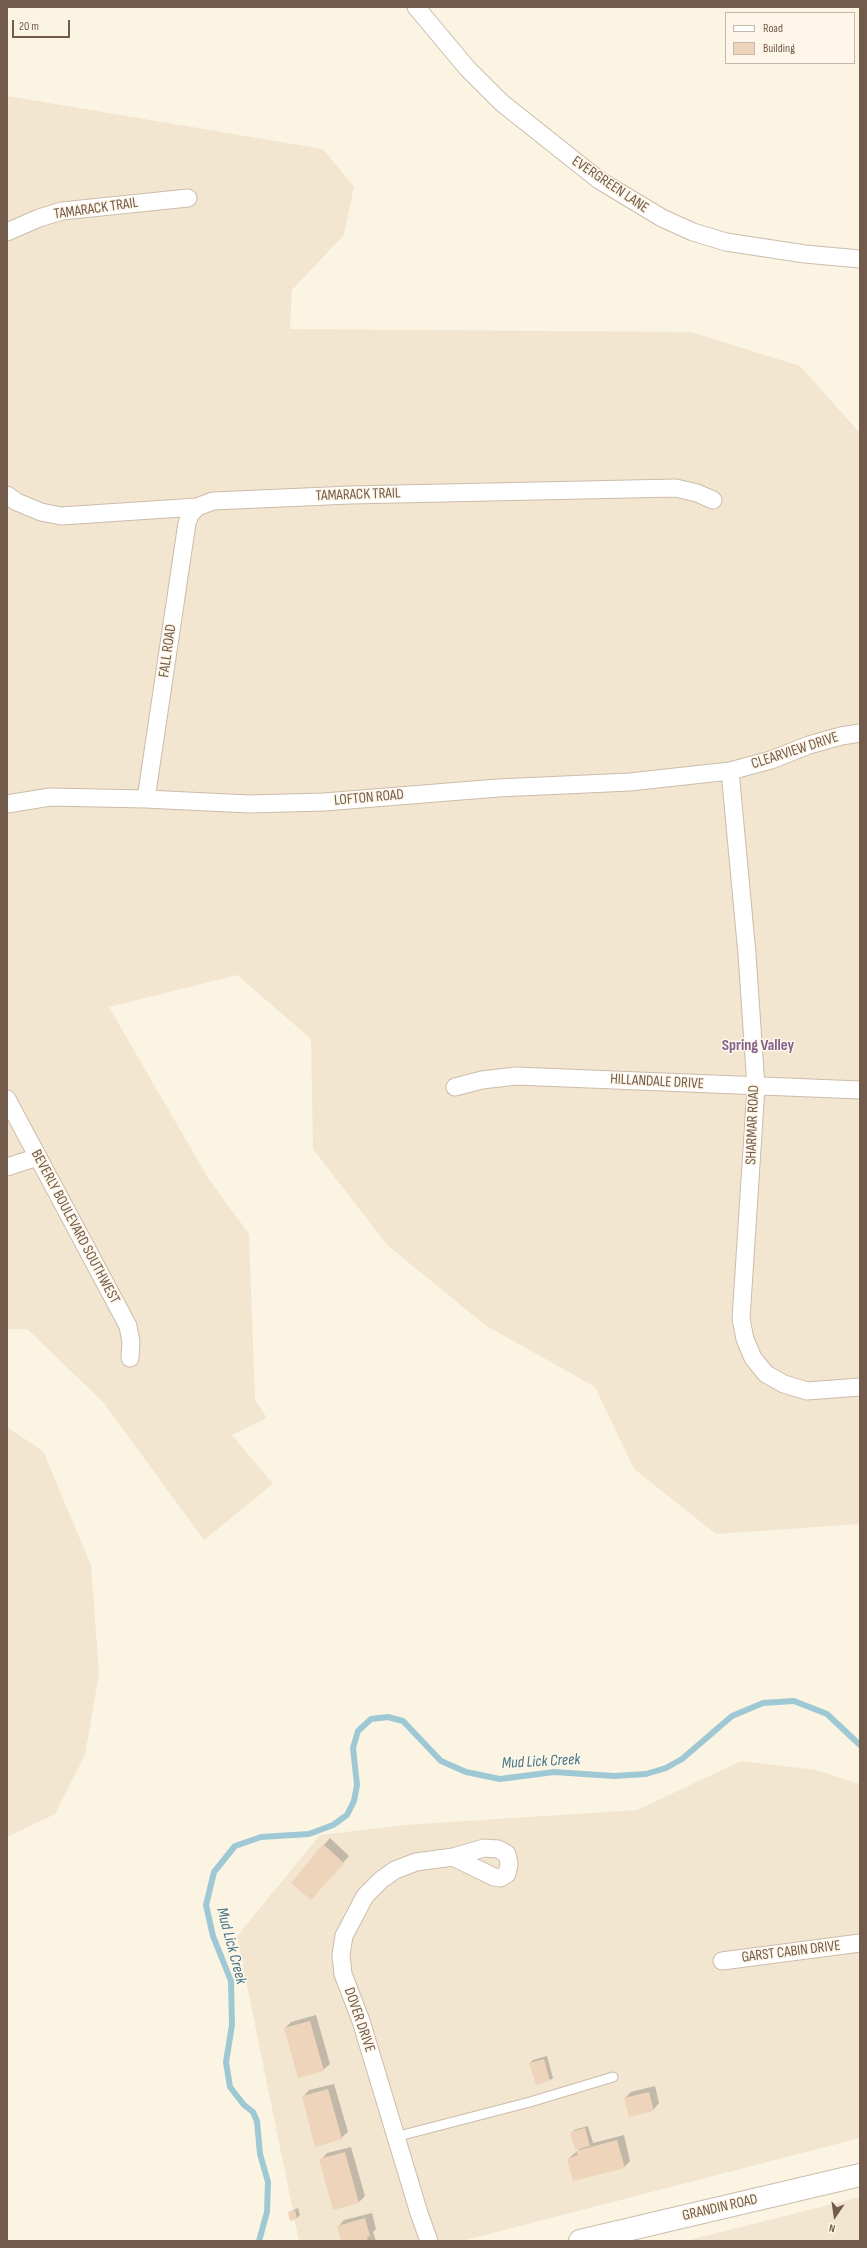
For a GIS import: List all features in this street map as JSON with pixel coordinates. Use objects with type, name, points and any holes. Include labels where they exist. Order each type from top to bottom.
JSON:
[{"type":"street","name":"EVERGREEN LANE","points":[[416,7],[467,68],[502,103],[599,180],[662,218],[693,232],[726,242],[805,254],[860,259]]},
{"type":"street","name":"TAMARACK TRAIL","points":[[7,232],[39,218],[62,211],[188,198]]},
{"type":"street","name":"TAMARACK TRAIL","points":[[7,495],[18,502],[41,512],[61,516],[197,507],[213,501],[350,495],[676,488],[697,493],[713,500]]},
{"type":"street","name":"FALL ROAD","points":[[146,799],[186,523],[190,515],[197,507]]},
{"type":"street","name":"CLEARVIEW DRIVE","points":[[730,771],[771,760],[809,745],[841,736],[860,733]]},
{"type":"street","name":"LOFTON ROAD","points":[[7,804],[50,797],[146,799],[249,804],[324,802],[498,788],[630,782],[730,771]]},
{"type":"street","name":"SHARMAR ROAD","points":[[730,771],[747,954],[756,1087],[741,1320],[745,1340],[753,1358],[766,1374],[784,1384],[807,1391],[860,1387]]},
{"type":"street","name":"HILLANDALE DRIVE","points":[[455,1087],[482,1080],[516,1076],[756,1087],[860,1090]]},
{"type":"street","name":"BEVERLY BOULEVARD SOUTHWEST","points":[[7,1099],[128,1326],[131,1342],[130,1358]]},
{"type":"street","points":[[7,1167],[38,1157]]},
{"type":"street","name":"DOVER DRIVE","points":[[429,2241],[361,2021],[343,1974],[341,1955],[344,1936],[365,1896],[381,1880],[395,1870],[416,1862],[453,1857]]},
{"type":"street","name":"GARST CABIN DRIVE","points":[[722,1961],[860,1943]]},
{"type":"street","name":"GRANDIN ROAD","points":[[580,2241],[860,2174]]},
{"type":"lane","points":[[396,2138],[530,2102],[613,2077]]},
{"type":"shaded area","points":[[7,96],[323,149],[354,187],[344,235],[292,290],[290,329],[691,332],[800,366],[860,433],[860,1524],[716,1534],[634,1469],[595,1387],[485,1325],[387,1245],[313,1149],[311,1039],[237,975],[109,1007],[208,1178],[249,1234],[255,1400],[267,1418],[232,1435],[273,1484],[204,1540],[103,1402],[27,1329],[7,1329]]},
{"type":"shaded area","points":[[7,1427],[43,1451],[91,1565],[99,1673],[85,1755],[55,1814],[7,1837]]},
{"type":"shaded area","points":[[741,1761],[816,1770],[860,1784],[860,2138],[462,2241],[299,2241],[237,1936],[320,1835],[404,1825],[637,1810]]},
{"type":"shaded area","points":[[860,2197],[860,2241],[685,2241]]},
{"type":"building","points":[[323,1844],[344,1863],[311,1900],[291,1883]]},
{"type":"building","points":[[310,2021],[324,2071],[298,2078],[284,2028]]},
{"type":"building","points":[[544,2059],[550,2081],[536,2085],[529,2063]]},
{"type":"building","points":[[328,2089],[342,2139],[315,2147],[302,2096]]},
{"type":"building","points":[[649,2092],[654,2111],[629,2117],[624,2098]]},
{"type":"building","points":[[585,2128],[590,2146],[575,2150],[570,2132]]},
{"type":"building","points":[[617,2140],[625,2168],[573,2181],[567,2159],[578,2155],[576,2151]]},
{"type":"building","points":[[345,2152],[359,2203],[333,2210],[319,2159]]},
{"type":"building","points":[[295,2210],[297,2219],[290,2221],[288,2212]]},
{"type":"building","points":[[365,2218],[370,2236],[367,2237],[368,2241],[341,2241],[337,2226]]},
{"type":"waterway","name":"Mud Lick Creek","points":[[259,2241],[267,2212],[268,2182],[260,2154],[257,2121],[253,2112],[244,2105],[230,2087],[226,2062],[232,2025],[231,1981],[213,1936],[206,1905],[214,1872],[235,1846],[261,1837],[309,1834],[333,1825],[347,1815],[354,1801],[357,1785],[353,1748],[358,1731],[371,1719],[388,1717],[403,1721],[441,1761],[466,1772],[500,1779],[554,1772],[614,1776],[646,1774],[666,1768],[682,1759],[732,1716],[763,1703],[794,1701],[827,1714],[860,1745]]},
{"type":"district","name":"Spring Valley","points":[[758,1046]]}]
